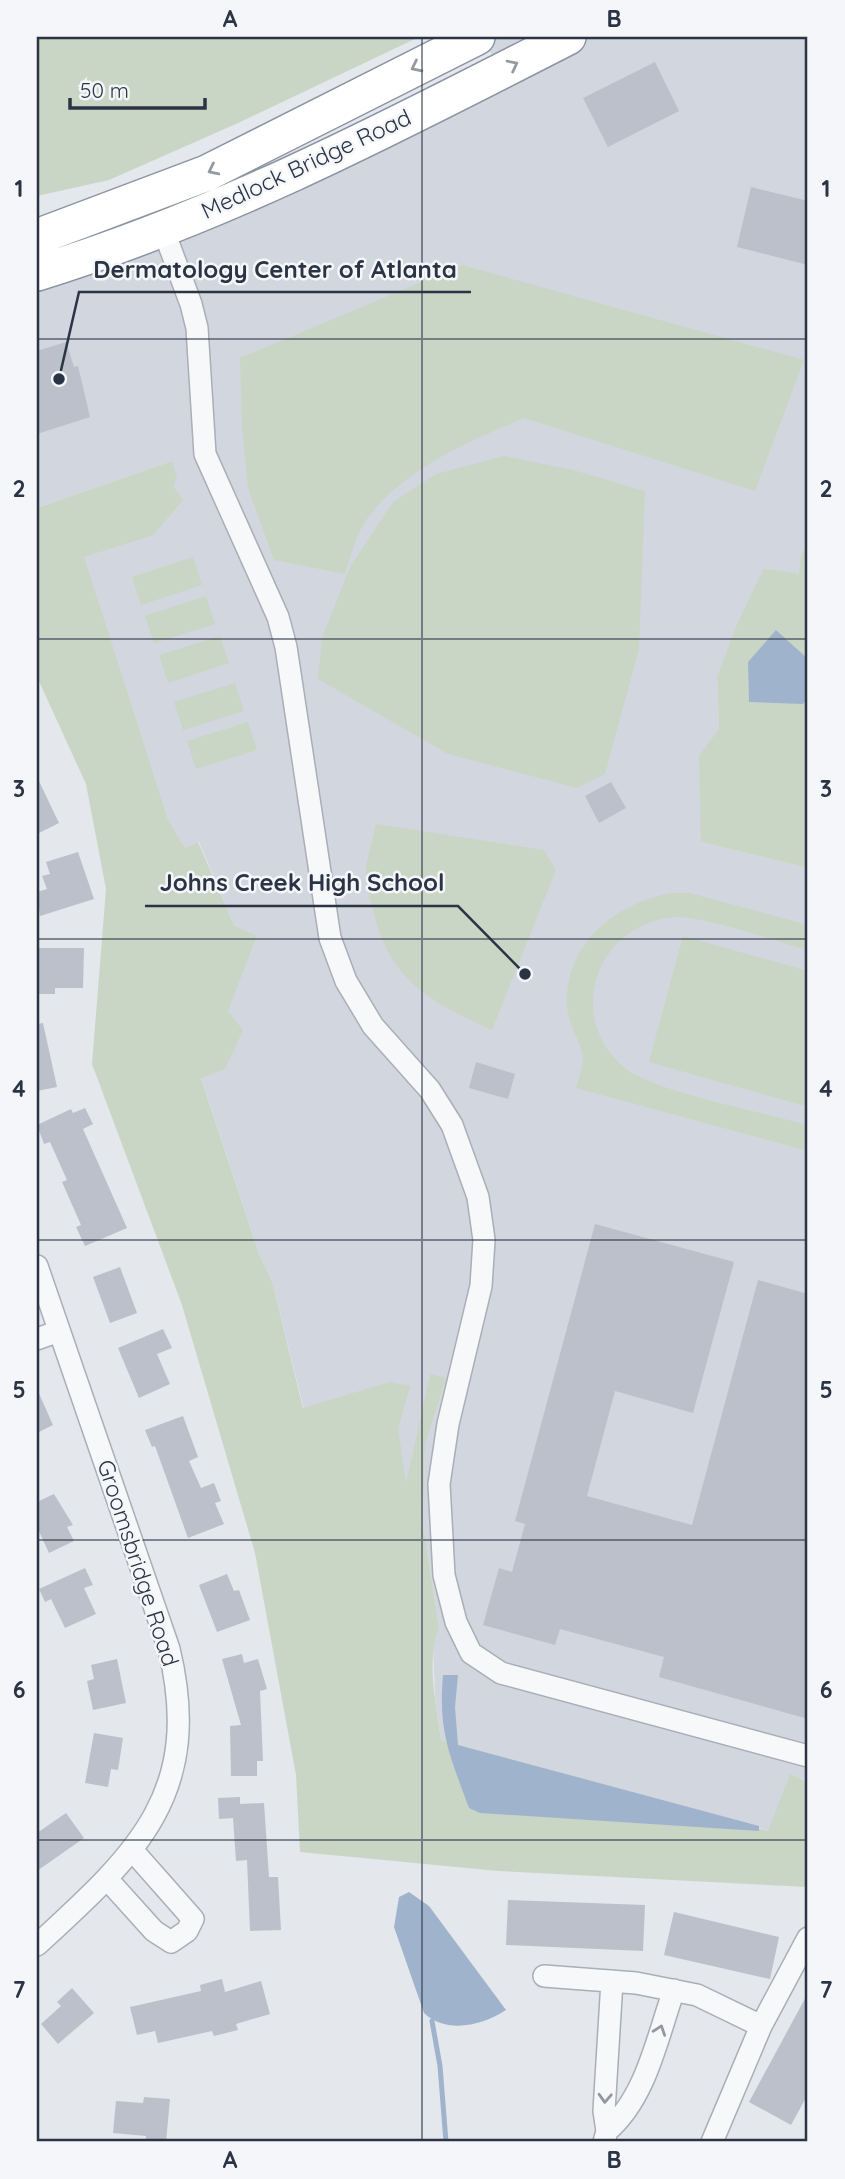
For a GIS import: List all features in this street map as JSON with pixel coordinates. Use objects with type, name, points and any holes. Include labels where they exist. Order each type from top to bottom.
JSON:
[{"type":"highway","name":"Medlock Bridge Road","points":[[37,237],[207,173],[477,37]]},
{"type":"highway","name":"Medlock Bridge Road","points":[[37,273],[126,245],[326,160],[568,37]]},
{"type":"highway","name":"Medlock Bridge Road","points":[[37,217],[120,198],[138,200]]},
{"type":"street","points":[[163,229],[191,304],[197,328],[205,454],[278,617],[286,647],[330,938],[346,981],[370,1021],[430,1090],[452,1125],[478,1197],[484,1241],[481,1286],[448,1424],[439,1484],[444,1575],[456,1622],[471,1653],[501,1673],[808,1756]]},
{"type":"street","name":"Groomsbridge Road","points":[[37,1266],[169,1649],[177,1684],[180,1727],[174,1770],[156,1813],[133,1851],[108,1880],[37,1945]]},
{"type":"street","points":[[37,1339],[59,1331]]},
{"type":"street","points":[[108,1880],[154,1931],[171,1942],[187,1931],[193,1920],[133,1851]]},
{"type":"street","points":[[712,2142],[761,2026],[808,1938]]},
{"type":"street","points":[[544,1976],[612,1981],[697,1995],[761,2026]]},
{"type":"street","points":[[605,2137],[604,2111],[612,1981]]},
{"type":"street","points":[[605,2137],[625,2116],[646,2073],[674,1990]]},
{"type":"street","points":[[607,2067],[646,2073]]},
{"type":"shaded area","points":[[505,37],[808,37],[808,542],[801,555],[800,575],[765,568],[717,677],[719,729],[701,842],[808,868],[808,1781],[790,1775],[769,1831],[441,1740],[435,1698],[433,1642],[439,1627],[423,1525],[425,1445],[445,1379],[430,1375],[406,1487],[389,1382],[304,1409],[272,1281],[259,1254],[201,1077],[257,936],[234,925],[199,842],[185,848],[168,819],[83,557],[152,536],[173,486],[172,461],[37,508],[37,247],[150,205],[156,231],[506,72],[483,43]]},
{"type":"green space","points":[[37,37],[419,37],[238,123],[109,180],[37,196]]},
{"type":"green space","points":[[462,265],[804,360],[755,491],[524,418],[438,458],[399,485],[363,525],[345,574],[274,560],[248,488],[242,426],[240,358]]},
{"type":"green space","points":[[504,456],[573,470],[645,491],[639,649],[605,774],[577,788],[448,754],[318,679],[322,638],[350,567],[393,502],[436,474]]},
{"type":"green space","points":[[172,461],[177,478],[173,486],[183,500],[152,536],[84,557],[168,819],[185,848],[198,842],[234,925],[257,936],[228,1011],[243,1030],[225,1069],[201,1078],[259,1254],[272,1281],[303,1408],[389,1382],[410,1386],[398,1429],[406,1484],[430,1374],[446,1378],[425,1445],[423,1525],[439,1627],[433,1668],[441,1740],[768,1831],[790,1774],[808,1782],[808,1887],[498,1871],[300,1852],[296,1775],[255,1553],[182,1305],[92,1064],[106,889],[86,784],[37,677],[37,508]]},
{"type":"green space","points":[[808,542],[808,868],[701,842],[699,756],[719,729],[717,677],[737,624],[764,568],[799,574],[801,555]]},
{"type":"green space","points":[[193,557],[202,585],[141,605],[132,577]]},
{"type":"green space","points":[[206,596],[215,624],[154,643],[145,616]]},
{"type":"green space","points":[[220,636],[229,663],[168,683],[159,655]]},
{"type":"green space","points":[[235,683],[244,711],[183,730],[174,702]]},
{"type":"green space","points":[[248,722],[257,750],[196,769],[187,741]]},
{"type":"green space","points":[[376,824],[544,850],[556,870],[492,1030],[431,998],[415,986],[389,954],[380,933],[366,881]]},
{"type":"green space","points":[[671,893],[690,893],[808,925],[808,950],[703,920],[674,917],[647,923],[625,937],[608,955],[597,976],[593,1000],[596,1025],[607,1048],[626,1069],[640,1078],[686,1094],[808,1125],[808,1151],[576,1088],[583,1056],[567,1005],[569,983],[575,963],[585,945],[613,916],[651,898]]},
{"type":"green space","points":[[683,936],[808,971],[808,1107],[649,1062]]},
{"type":"water","points":[[776,630],[808,659],[808,698],[803,704],[749,702],[748,662]]},
{"type":"water","points":[[443,1675],[458,1675],[455,1707],[458,1745],[759,1826],[759,1831],[480,1813],[469,1808],[444,1729]]},
{"type":"water","points":[[409,1892],[429,1906],[506,2010],[475,2024],[464,2025],[443,2024],[424,2013],[394,1927],[399,1897]]},
{"type":"building","points":[[655,62],[679,111],[608,147],[583,98]]},
{"type":"building","points":[[751,187],[808,201],[808,265],[737,247]]},
{"type":"building","points":[[66,342],[74,367],[78,366],[90,417],[37,434],[37,351]]},
{"type":"building","points":[[37,777],[59,823],[37,834]]},
{"type":"building","points":[[611,782],[626,808],[599,823],[585,796]]},
{"type":"building","points":[[78,852],[94,899],[40,916],[37,892],[47,889],[42,876],[50,874],[46,862]]},
{"type":"building","points":[[38,948],[84,948],[83,988],[55,988],[55,994],[38,994]]},
{"type":"building","points":[[43,1023],[57,1087],[37,1091],[37,1024]]},
{"type":"building","points":[[476,1062],[515,1074],[508,1099],[469,1088]]},
{"type":"building","points":[[85,1108],[93,1124],[83,1129],[127,1228],[85,1246],[76,1227],[81,1225],[62,1182],[67,1180],[50,1142],[44,1144],[37,1125],[71,1109],[73,1113]]},
{"type":"building","points":[[595,1224],[734,1262],[693,1413],[615,1391],[587,1496],[692,1525],[758,1280],[808,1294],[808,1719],[659,1677],[664,1657],[560,1629],[555,1645],[483,1625],[499,1568],[512,1572],[525,1524],[515,1521]]},
{"type":"building","points":[[120,1267],[137,1313],[110,1323],[93,1277]]},
{"type":"building","points":[[163,1329],[172,1348],[157,1354],[170,1384],[139,1398],[118,1348]]},
{"type":"building","points":[[37,1389],[53,1425],[37,1433]]},
{"type":"building","points":[[183,1416],[198,1457],[189,1461],[201,1488],[214,1483],[221,1501],[215,1503],[224,1524],[188,1538],[155,1446],[152,1447],[145,1430]]},
{"type":"building","points":[[54,1494],[73,1525],[67,1527],[74,1541],[49,1553],[37,1527],[37,1502]]},
{"type":"building","points":[[85,1568],[93,1585],[84,1588],[96,1614],[65,1628],[51,1599],[45,1602],[39,1589]]},
{"type":"building","points":[[227,1574],[234,1591],[239,1590],[250,1620],[217,1632],[199,1585]]},
{"type":"building","points":[[242,1654],[244,1663],[258,1659],[267,1689],[260,1691],[263,1761],[257,1761],[257,1776],[231,1776],[230,1726],[241,1725],[222,1659]]},
{"type":"building","points":[[117,1659],[126,1703],[93,1710],[87,1681],[94,1679],[91,1665]]},
{"type":"building","points":[[94,1733],[123,1738],[118,1770],[111,1769],[108,1787],[85,1783]]},
{"type":"building","points":[[240,1797],[240,1804],[264,1803],[269,1877],[278,1877],[281,1930],[250,1931],[247,1860],[236,1861],[233,1818],[219,1819],[218,1798]]},
{"type":"building","points":[[66,1813],[84,1838],[37,1871],[37,1833]]},
{"type":"building","points":[[508,1900],[645,1905],[643,1951],[506,1945]]},
{"type":"building","points":[[674,1912],[779,1937],[770,1979],[664,1955]]},
{"type":"building","points":[[222,1979],[225,1992],[261,1981],[270,2014],[236,2024],[238,2030],[214,2036],[212,2031],[158,2043],[155,2031],[137,2035],[130,2007],[201,1991],[200,1985]]},
{"type":"building","points":[[72,1988],[94,2013],[58,2044],[41,2024],[61,2006],[57,2002]]},
{"type":"building","points":[[808,1993],[808,2094],[791,2125],[749,2102]]},
{"type":"building","points":[[144,2097],[170,2099],[166,2142],[146,2142],[146,2136],[113,2133],[116,2101],[143,2103]]},
{"type":"waterway","points":[[432,2021],[440,2066],[446,2142]]},
{"type":"place","name":"Dermatology Center of Atlanta","points":[[59,379]]},
{"type":"place","name":"Johns Creek High School","points":[[525,974]]}]
